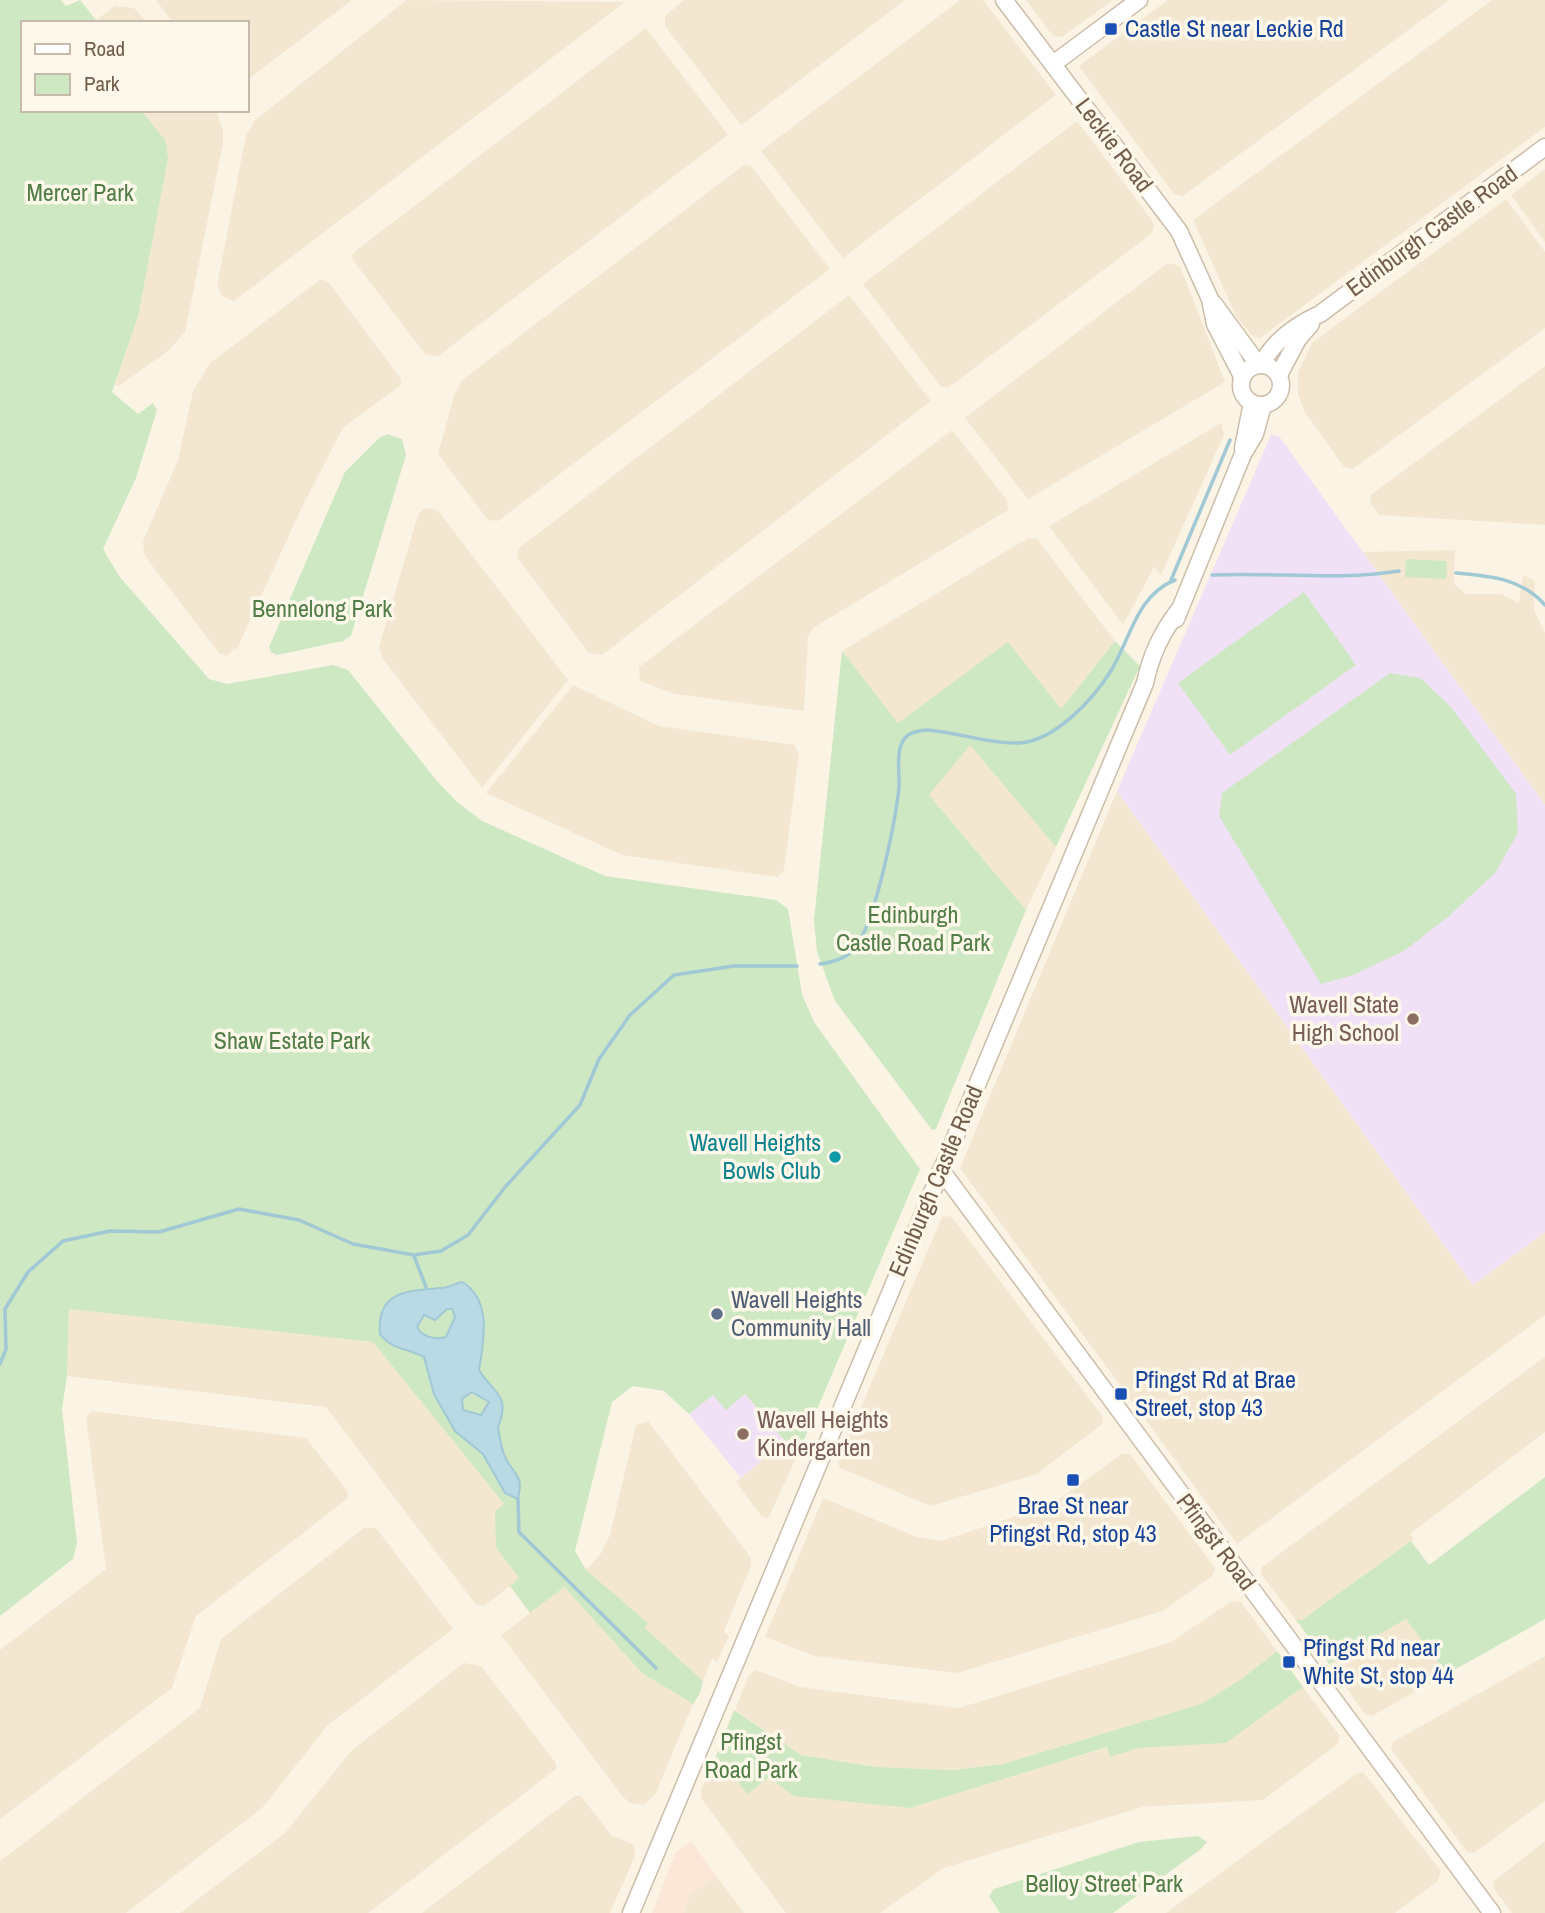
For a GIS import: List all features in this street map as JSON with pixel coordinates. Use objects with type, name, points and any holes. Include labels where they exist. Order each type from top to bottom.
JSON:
[{"type":"street","name":"Leckie Road","points":[[1004,0],[1179,231],[1210,299],[1260,364]]},
{"type":"street","points":[[1053,64],[1139,0]]},
{"type":"street","name":"Edinburgh Castle Road","points":[[1279,376],[1298,339],[1320,314],[1545,147]]},
{"type":"street","name":"Leckie Road","points":[[1210,299],[1215,324],[1242,376]]},
{"type":"street","name":"Edinburgh Castle Road","points":[[1260,364],[1269,351],[1298,324],[1320,314]]},
{"type":"street","points":[[1260,364],[1272,368],[1279,376],[1281,385],[1278,396],[1258,404],[1242,394],[1242,376],[1260,364]]},
{"type":"street","name":"Edinburgh Castle Road","points":[[631,1913],[1145,683],[1160,664],[1172,637],[1178,611],[1243,454],[1255,434],[1258,404]]},
{"type":"street","name":"Pfingst Road","points":[[941,1170],[1492,1913]]},
{"type":"shaded area","points":[[156,0],[352,0],[248,79],[248,21],[172,21]]},
{"type":"shaded area","points":[[407,0],[625,2],[234,301],[223,297],[217,286],[246,135],[255,120]]},
{"type":"shaded area","points":[[684,0],[905,0],[741,125],[665,26],[665,16]]},
{"type":"shaded area","points":[[960,0],[983,0],[1056,95],[843,258],[761,151]]},
{"type":"shaded area","points":[[1026,0],[1113,0],[1062,37],[1053,36]]},
{"type":"shaded area","points":[[1168,0],[1449,0],[1183,196],[1174,194],[1079,66]]},
{"type":"shaded area","points":[[1492,0],[1545,0],[1545,127],[1260,338],[1252,336],[1236,316],[1193,220]]},
{"type":"shaded area","points":[[115,6],[134,8],[146,21],[95,21]]},
{"type":"shaded area","points":[[646,28],[728,135],[438,356],[426,355],[352,259],[353,253]]},
{"type":"shaded area","points":[[143,112],[217,112],[223,130],[223,144],[185,332],[169,350],[119,386],[115,385],[138,317],[168,159],[166,141]]},
{"type":"shaded area","points":[[1077,121],[1152,220],[1154,227],[1150,235],[949,387],[941,387],[863,284]]},
{"type":"shaded area","points":[[744,165],[751,166],[830,269],[498,521],[488,520],[438,454],[454,396],[462,380]]},
{"type":"shaded area","points":[[1545,169],[1545,242],[1511,195]]},
{"type":"shaded area","points":[[1506,199],[1545,252],[1545,328],[1353,469],[1344,467],[1304,411],[1298,394],[1298,372],[1312,343]]},
{"type":"shaded area","points":[[1168,263],[1180,266],[1225,382],[1028,499],[965,418]]},
{"type":"shaded area","points":[[321,279],[330,284],[401,379],[401,385],[343,428],[302,507],[237,649],[234,648],[227,656],[219,653],[150,563],[144,553],[143,541],[178,460],[193,391],[210,363]]},
{"type":"shaded area","points":[[849,295],[931,401],[602,655],[589,653],[517,557],[519,548]]},
{"type":"shaded area","points":[[1545,366],[1545,525],[1379,515],[1370,502],[1371,495]]},
{"type":"shaded area","points":[[1221,423],[1224,435],[1161,575],[1154,567],[1123,625],[1049,526]]},
{"type":"shaded area","points":[[952,430],[1007,500],[1008,510],[813,628],[808,636],[804,711],[675,694],[640,681],[639,667]]},
{"type":"shaded area","name":"Wavell State High School","points":[[1271,435],[1279,436],[1545,805],[1545,1232],[1473,1285],[1117,791]]},
{"type":"shaded area","points":[[432,508],[439,512],[568,680],[482,788],[383,659],[379,647],[418,515],[424,509]]},
{"type":"shaded area","points":[[1028,538],[1037,539],[1115,641],[1060,710],[1008,643],[898,724],[842,651]]},
{"type":"shaded area","points":[[1455,550],[1454,584],[1466,594],[1501,594],[1519,603],[1523,575],[1535,581],[1534,610],[1545,633],[1545,805],[1363,552]]},
{"type":"shaded area","points":[[573,685],[659,726],[795,745],[799,755],[784,870],[778,877],[622,855],[486,793]]},
{"type":"shaded area","points":[[970,744],[1056,847],[1026,910],[929,795]]},
{"type":"shaded area","points":[[1117,791],[1473,1285],[1545,1232],[1545,1315],[1237,1544],[960,1168]]},
{"type":"shaded area","points":[[951,1216],[1103,1417],[1102,1424],[1037,1474],[931,1506],[840,1468],[838,1461],[942,1217]]},
{"type":"shaded area","points":[[69,1309],[373,1342],[504,1504],[519,1579],[484,1606],[476,1605],[326,1407],[67,1376]]},
{"type":"shaded area","points":[[1545,1357],[1545,1432],[1410,1534],[1414,1539],[1302,1620],[1296,1620],[1261,1574],[1262,1567]]},
{"type":"shaded area","name":"Wavell Heights Kindergarten","points":[[745,1394],[785,1441],[741,1478],[689,1414],[713,1395]]},
{"type":"shaded area","points":[[92,1411],[306,1438],[348,1492],[347,1499],[196,1616],[172,1688],[0,1819],[0,1650],[106,1569],[86,1417]]},
{"type":"shaded area","points":[[648,1421],[751,1558],[751,1566],[724,1631],[729,1636],[717,1662],[712,1658],[703,1681],[644,1627],[647,1623],[586,1570],[600,1555],[610,1535],[636,1425]]},
{"type":"shaded area","points":[[785,1441],[800,1449],[768,1519],[762,1517],[736,1482]]},
{"type":"shaded area","points":[[1122,1454],[1130,1454],[1215,1568],[1212,1576],[1163,1611],[957,1673],[815,1656],[765,1637],[823,1498],[917,1537],[941,1541],[1052,1504]]},
{"type":"shaded area","points":[[364,1528],[376,1528],[453,1629],[328,1725],[263,1807],[126,1913],[0,1913],[0,1861],[200,1708],[221,1639]]},
{"type":"shaded area","points":[[564,1587],[642,1673],[693,1704],[655,1795],[643,1805],[630,1803],[624,1798],[501,1635]]},
{"type":"shaded area","points":[[1232,1601],[1241,1602],[1277,1651],[1243,1678],[1201,1704],[1003,1764],[953,1770],[876,1767],[801,1755],[735,1710],[749,1675],[756,1670],[800,1687],[959,1708],[1171,1642]]},
{"type":"shaded area","points":[[1406,1619],[1447,1674],[1372,1716],[1365,1714],[1329,1664]]},
{"type":"shaded area","points":[[1545,1656],[1545,1801],[1474,1853],[1467,1852],[1391,1749],[1393,1742]]},
{"type":"shaded area","points":[[464,1663],[481,1666],[556,1763],[556,1769],[368,1913],[180,1913],[285,1833],[351,1751]]},
{"type":"shaded area","points":[[1303,1687],[1340,1736],[1338,1744],[1263,1800],[1142,1807],[944,1868],[880,1913],[786,1913],[701,1798],[701,1790],[716,1756],[748,1793],[769,1777],[910,1808],[1108,1747],[1110,1756],[1138,1748],[1226,1743]]},
{"type":"shaded area","points":[[1363,1772],[1441,1871],[1437,1882],[1395,1913],[1166,1913],[1357,1773]]},
{"type":"shaded area","points":[[575,1796],[581,1796],[611,1835],[634,1845],[635,1856],[610,1913],[422,1913]]},
{"type":"shaded area","points":[[691,1841],[716,1876],[690,1895],[684,1913],[652,1913],[676,1852]]},
{"type":"shaded area","points":[[1545,1841],[1545,1913],[1512,1913],[1495,1890],[1493,1882]]},
{"type":"shaded area","points":[[716,1876],[744,1913],[684,1913],[690,1895]]},
{"type":"green space","name":"Shaw Estate Park","points":[[0,0],[61,0],[66,6],[80,0],[95,21],[21,21],[21,112],[143,112],[166,141],[168,159],[138,317],[112,392],[138,414],[153,403],[157,410],[136,478],[103,549],[119,576],[209,679],[227,684],[333,665],[348,670],[437,781],[456,801],[482,821],[605,876],[776,900],[788,909],[802,994],[814,1022],[920,1169],[800,1449],[785,1441],[745,1394],[726,1410],[713,1395],[689,1414],[664,1391],[633,1386],[612,1402],[575,1551],[586,1570],[648,1623],[645,1628],[703,1681],[693,1704],[642,1673],[564,1587],[530,1613],[510,1586],[519,1578],[496,1547],[495,1511],[504,1504],[373,1342],[69,1309],[67,1376],[62,1409],[77,1543],[73,1559],[0,1616]]},
{"type":"green space","name":"Bennelong Park","points":[[387,434],[402,439],[406,455],[351,636],[343,641],[277,655],[271,652],[269,647],[345,472],[379,438]]},
{"type":"green space","points":[[1406,559],[1447,561],[1446,579],[1405,577]]},
{"type":"green space","points":[[1304,592],[1356,665],[1230,755],[1178,683]]},
{"type":"green space","name":"Edinburgh Castle Road Park","points":[[1115,641],[1140,666],[1056,847],[970,745],[929,795],[1026,910],[936,1129],[932,1130],[835,1001],[817,952],[814,920],[842,651],[898,723],[1008,642],[1061,709]]},
{"type":"green space","points":[[1390,673],[1420,678],[1450,706],[1516,794],[1518,833],[1495,873],[1448,917],[1404,951],[1353,975],[1321,984],[1219,816],[1222,793]]},
{"type":"green space","points":[[1545,1477],[1545,1619],[1447,1674],[1406,1619],[1329,1664],[1296,1620],[1302,1620],[1411,1541],[1429,1565]]},
{"type":"green space","name":"Pfingst Road Park","points":[[1277,1651],[1303,1687],[1226,1743],[1138,1748],[1110,1757],[1107,1747],[910,1808],[794,1796],[769,1777],[748,1794],[716,1756],[734,1710],[801,1755],[876,1767],[953,1770],[1003,1764],[1201,1704],[1243,1678]]},
{"type":"green space","name":"Belloy Street Park","points":[[1198,1836],[1207,1842],[1201,1849],[1113,1913],[1000,1913],[989,1896],[994,1889],[1139,1842]]},
{"type":"water","points":[[462,1282],[472,1289],[482,1310],[484,1334],[479,1370],[502,1401],[502,1416],[498,1427],[505,1456],[519,1480],[518,1499],[505,1493],[483,1454],[455,1431],[434,1394],[424,1357],[395,1346],[380,1334],[383,1309],[389,1301],[407,1292],[444,1288]],"holes":[[[447,1309],[452,1309],[455,1317],[446,1337],[429,1337],[419,1330],[417,1327],[424,1315],[435,1320]],[[472,1392],[489,1402],[481,1415],[463,1410],[462,1399]]]},
{"type":"waterway","points":[[1171,580],[1230,440]]},
{"type":"waterway","points":[[1212,575],[1329,576],[1399,571]]},
{"type":"waterway","points":[[1456,573],[1504,580],[1526,589],[1545,605]]},
{"type":"waterway","points":[[820,964],[838,960],[854,949],[869,919],[883,873],[893,824],[899,788],[899,755],[905,738],[915,732],[927,730],[1018,743],[1032,741],[1059,727],[1084,705],[1104,681],[1119,657],[1143,606],[1162,587],[1175,580]]},
{"type":"waterway","points":[[0,1364],[6,1349],[5,1309],[28,1272],[63,1241],[110,1231],[159,1232],[239,1209],[299,1220],[353,1244],[414,1255],[441,1251],[468,1235],[506,1186],[580,1105],[599,1059],[630,1015],[674,975],[734,966],[797,966]]},
{"type":"waterway","points":[[414,1256],[426,1287]]},
{"type":"waterway","points":[[518,1499],[519,1532],[656,1668]]},
{"type":"place","name":"Castle St near Leckie Rd","points":[[1111,29]]},
{"type":"place","name":"Wavell State High School","points":[[1413,1019]]},
{"type":"place","name":"Wavell Heights Bowls Club","points":[[835,1157]]},
{"type":"place","name":"Wavell Heights Community Hall","points":[[717,1314]]},
{"type":"place","name":"Pfingst Rd at Brae Street, stop 43","points":[[1121,1394]]},
{"type":"place","name":"Wavell Heights Kindergarten","points":[[743,1434]]},
{"type":"place","name":"Brae St near Pfingst Rd, stop 43","points":[[1073,1480]]},
{"type":"place","name":"Pfingst Rd near White St, stop 44","points":[[1289,1662]]},
{"type":"park label","name":"Mercer Park","points":[[80,193]]}]
